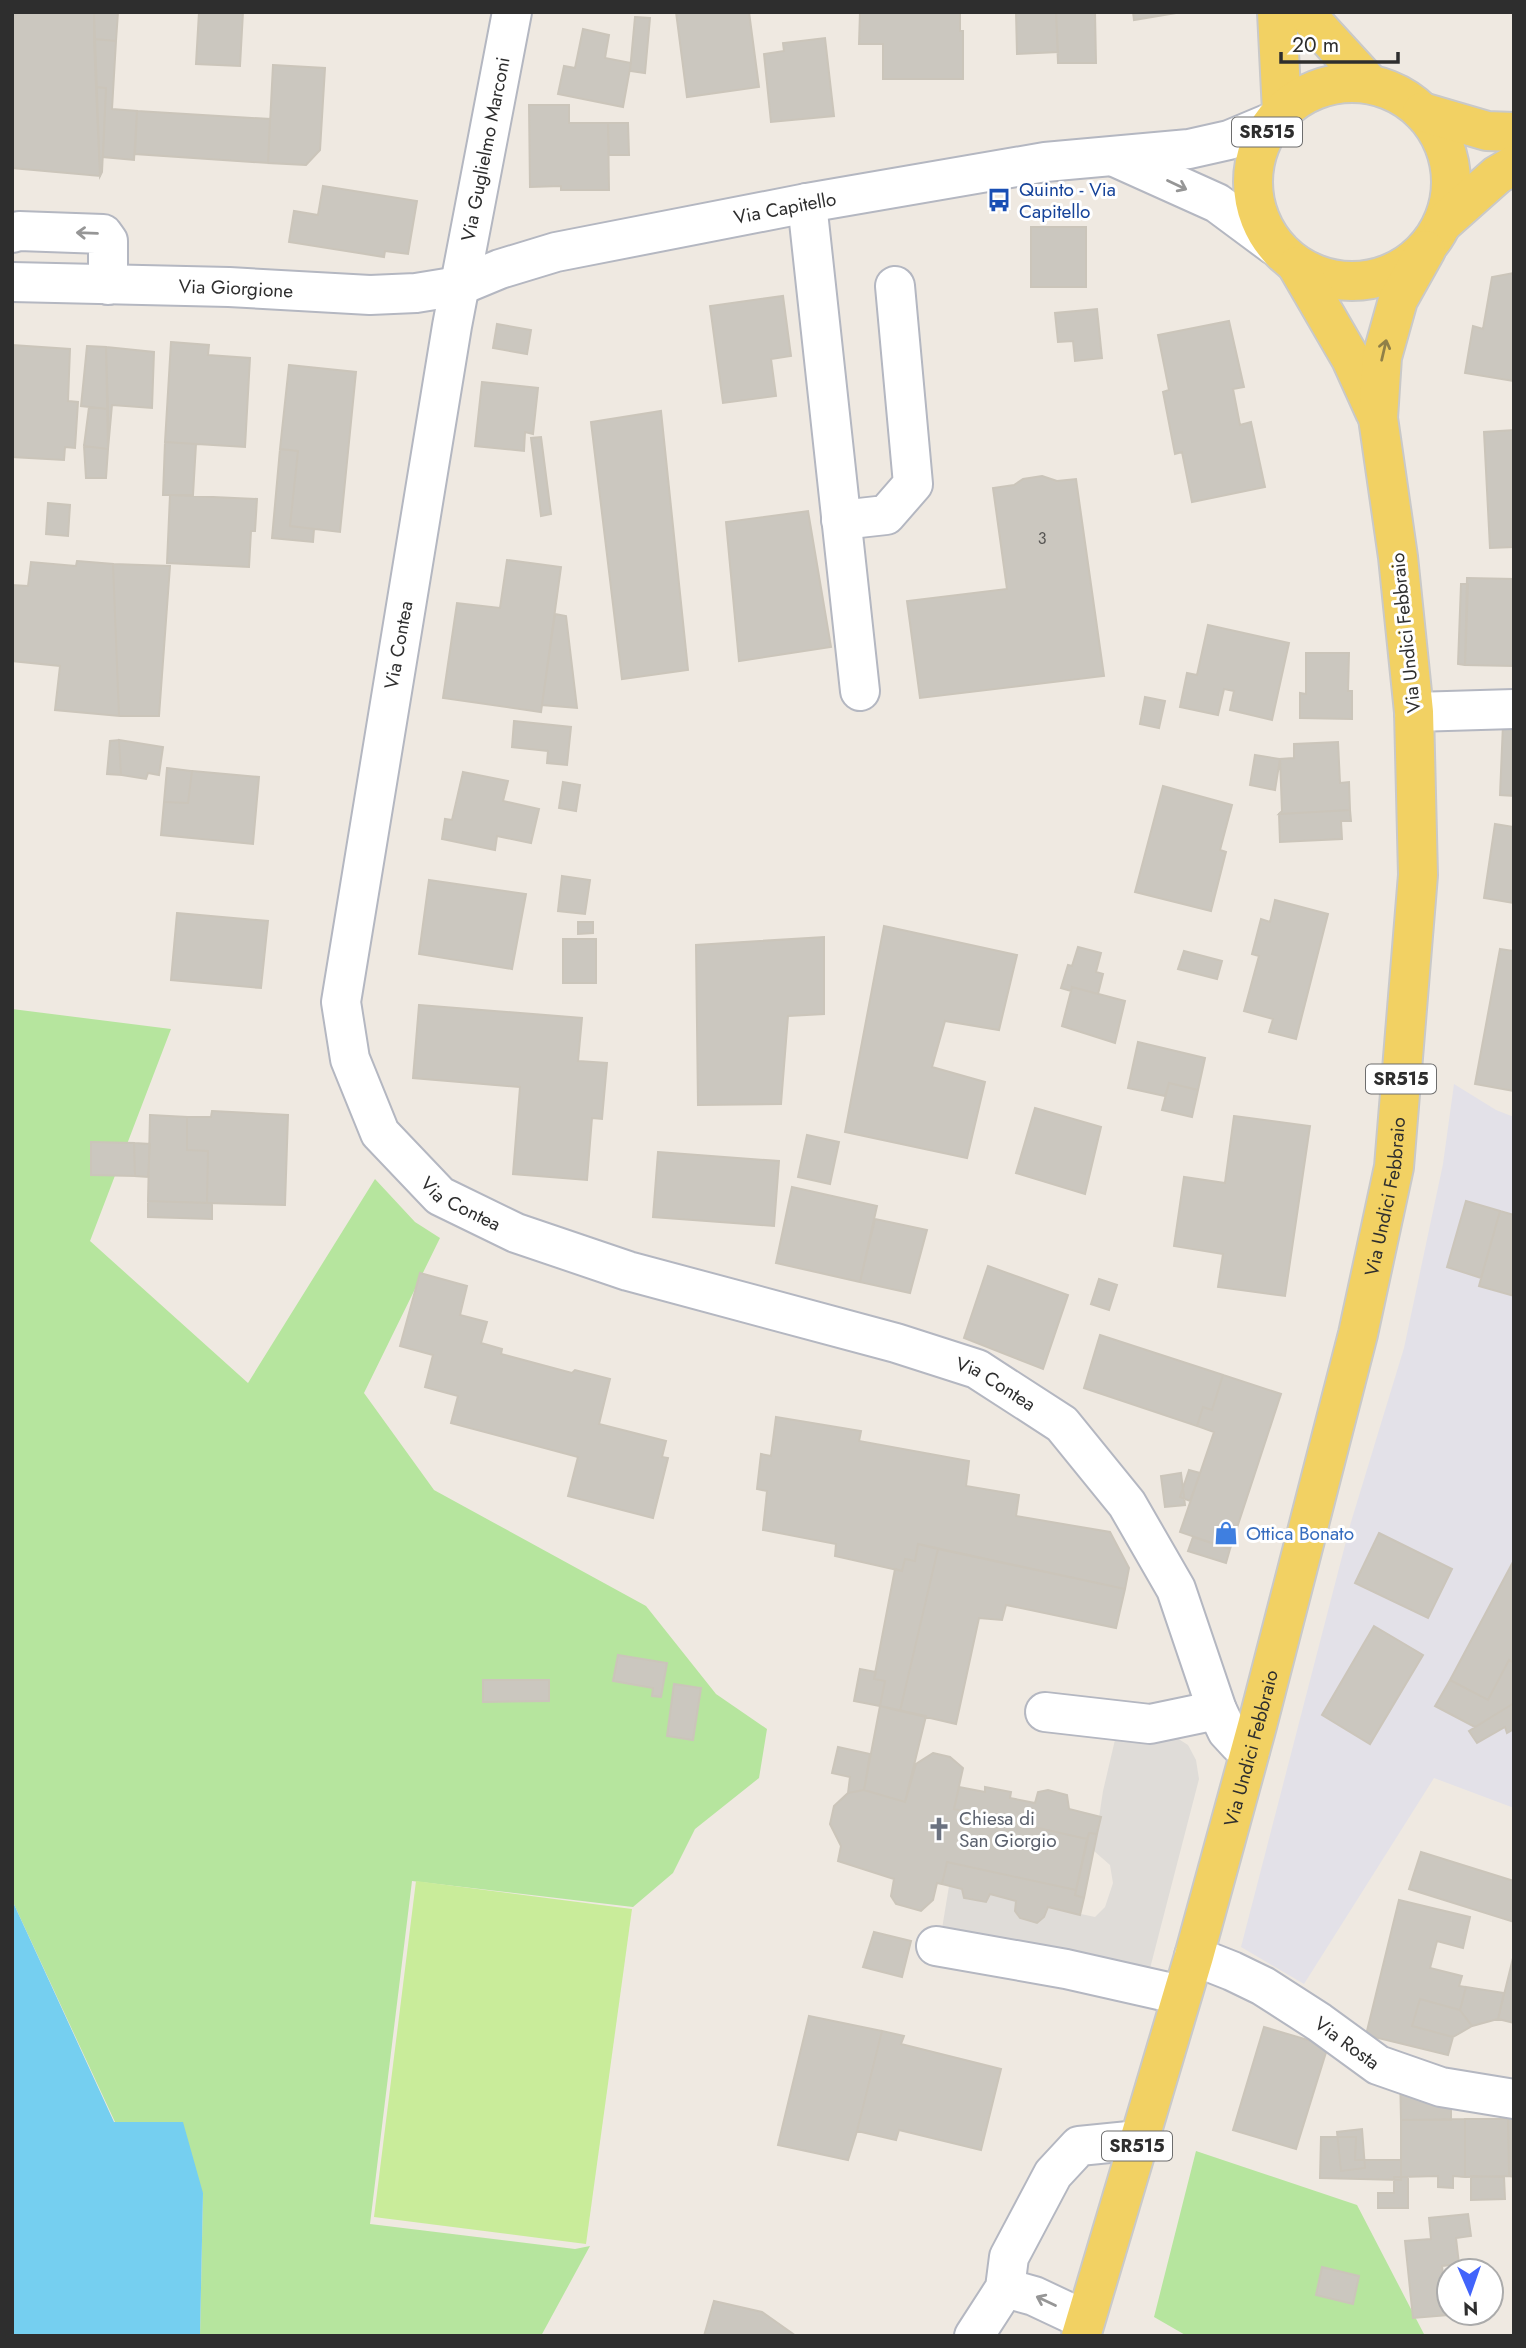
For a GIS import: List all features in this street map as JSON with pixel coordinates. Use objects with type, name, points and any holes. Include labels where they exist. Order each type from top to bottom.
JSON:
[{"type":"main road","name":"Via Undici Febbraio","points":[[1277,117],[1278,12]]},
{"type":"main road","name":"Via Undici Febbraio","points":[[1307,12],[1370,84]]},
{"type":"main road","name":"Via Undici Febbraio","points":[[1194,1956],[1358,1334],[1394,1167],[1418,875],[1414,712],[1398,557],[1378,418],[1382,357],[1394,311],[1434,236],[1451,194],[1450,164],[1440,136],[1422,112],[1398,94],[1370,84],[1338,84],[1308,93],[1277,117],[1257,151],[1252,184],[1258,217],[1351,359],[1378,418]]},
{"type":"main road","points":[[1422,112],[1487,131],[1514,132]]},
{"type":"main road","points":[[1286,256],[1323,278],[1350,282],[1378,279],[1404,267],[1497,175],[1514,165]]},
{"type":"main road","name":"SR515","points":[[1083,2328],[1194,1956]]},
{"type":"street","name":"Via Guglielmo Marconi","points":[[459,286],[512,12]]},
{"type":"street","name":"Via Capitello","points":[[459,286],[500,269],[556,252],[807,203],[1045,162],[1189,149],[1228,140],[1277,117]]},
{"type":"street","name":"Via Capitello","points":[[1115,157],[1217,203],[1286,256]]},
{"type":"street","points":[[807,203],[860,691]]},
{"type":"street","points":[[12,233],[103,234],[108,242],[108,285]]},
{"type":"street","name":"Via Giorgione","points":[[12,282],[229,287],[370,295],[416,293],[459,286]]},
{"type":"street","name":"Via Contea","points":[[459,286],[364,848],[341,1002],[350,1059],[380,1133],[440,1196],[516,1233],[628,1271],[896,1343],[977,1368],[1062,1424],[1127,1504],[1176,1589],[1217,1710]]},
{"type":"street","points":[[841,520],[886,515],[913,484],[895,286]]},
{"type":"street","points":[[1414,712],[1514,709]]},
{"type":"street","points":[[1045,1712],[1150,1724],[1217,1710],[1253,1738]]},
{"type":"street","points":[[936,1946],[1066,1969],[1181,1995]]},
{"type":"street","name":"Via Rosta","points":[[1194,1956],[1263,1986],[1378,2066],[1441,2087],[1514,2099]]},
{"type":"street","points":[[974,2336],[1005,2288],[1009,2257],[1053,2174],[1079,2146],[1139,2140]]},
{"type":"street","points":[[1005,2288],[1034,2295],[1083,2328]]},
{"type":"shaded area","points":[[1454,1084],[1496,1110],[1514,1117],[1514,1808],[1434,1778],[1304,1984],[1241,1947],[1351,1522],[1404,1348],[1443,1164]]},
{"type":"shaded area","points":[[1118,1727],[1177,1738],[1188,1745],[1196,1760],[1199,1779],[1147,1980],[940,1941],[949,1886],[962,1889],[964,1898],[986,1902],[990,1894],[1016,1901],[1015,1911],[1020,1918],[1037,1923],[1044,1917],[1048,1907],[1095,1917],[1105,1907],[1113,1883],[1110,1865],[1094,1851],[1103,1791]]},
{"type":"green space","points":[[12,1009],[171,1029],[90,1241],[248,1383],[375,1179],[415,1222],[440,1238],[364,1393],[434,1490],[646,1606],[716,1694],[767,1729],[759,1778],[695,1829],[673,1873],[633,1907],[412,1881],[370,2224],[575,2249],[590,2246],[541,2336],[200,2336],[203,2193],[115,2122],[12,1900]]},
{"type":"green space","points":[[416,1881],[632,1909],[586,2244],[374,2217]]},
{"type":"green space","points":[[1196,2151],[1357,2205],[1425,2336],[1187,2336],[1154,2317]]},
{"type":"water","points":[[12,1900],[114,2122],[183,2122],[203,2193],[200,2336],[12,2336]]},
{"type":"building","points":[[12,12],[94,12],[100,176],[12,168]]},
{"type":"building","points":[[94,12],[118,12],[116,41],[94,39]]},
{"type":"building","points":[[199,12],[243,12],[240,66],[196,64]]},
{"type":"building","points":[[676,12],[749,12],[759,87],[687,97]]},
{"type":"building","points":[[860,12],[960,12],[960,31],[963,31],[963,79],[883,79],[883,44],[859,44]]},
{"type":"building","points":[[1016,12],[1056,12],[1058,52],[1017,54]]},
{"type":"building","points":[[1056,12],[1095,12],[1096,63],[1058,63]]},
{"type":"building","points":[[1133,12],[1182,12],[1134,20]]},
{"type":"building","points":[[635,17],[650,18],[645,73],[630,71]]},
{"type":"building","points":[[583,29],[609,35],[605,58],[631,63],[623,107],[558,94],[564,66],[575,68]]},
{"type":"building","points":[[825,38],[834,116],[771,122],[764,54],[784,51],[783,43]]},
{"type":"building","points":[[94,39],[116,41],[112,109],[137,111],[134,160],[103,157],[106,88],[96,87]]},
{"type":"building","points":[[273,65],[325,68],[320,150],[306,165],[268,163]]},
{"type":"building","points":[[96,87],[106,88],[100,176]]},
{"type":"building","points":[[529,105],[569,105],[569,123],[608,123],[609,190],[561,190],[561,186],[530,187]]},
{"type":"building","points":[[137,111],[270,119],[268,163],[135,154]]},
{"type":"building","points":[[608,123],[628,123],[629,155],[609,155]]},
{"type":"building","points":[[323,186],[417,201],[408,254],[385,251],[384,257],[289,242],[294,211],[318,215]]},
{"type":"building","points":[[1031,227],[1086,227],[1086,287],[1031,287]]},
{"type":"building","points":[[1514,273],[1514,381],[1465,373],[1473,326],[1483,329],[1492,277]]},
{"type":"building","points":[[783,296],[791,356],[771,359],[776,396],[723,403],[710,306]]},
{"type":"building","points":[[1097,309],[1102,358],[1075,361],[1073,341],[1058,342],[1055,313]]},
{"type":"building","points":[[1229,321],[1244,387],[1233,389],[1240,425],[1251,422],[1265,487],[1192,502],[1182,452],[1175,454],[1163,392],[1169,390],[1158,335]]},
{"type":"building","points":[[497,324],[531,330],[527,354],[493,348]]},
{"type":"building","points":[[171,342],[209,345],[208,355],[250,358],[245,447],[165,442]]},
{"type":"building","points":[[12,345],[70,349],[68,401],[78,402],[75,448],[65,447],[64,460],[12,457]]},
{"type":"building","points":[[87,346],[106,347],[108,409],[81,406]]},
{"type":"building","points":[[106,347],[154,352],[152,408],[112,405],[108,449]]},
{"type":"building","points":[[289,365],[356,372],[340,532],[290,526],[298,451],[280,449]]},
{"type":"building","points":[[482,382],[538,388],[533,434],[525,432],[524,451],[475,446]]},
{"type":"building","points":[[89,407],[108,409],[108,449],[84,446]]},
{"type":"building","points":[[661,411],[688,670],[622,679],[591,422]]},
{"type":"building","points":[[1514,430],[1514,547],[1490,548],[1484,432]]},
{"type":"building","points":[[541,437],[551,514],[541,516],[531,438]]},
{"type":"building","points":[[165,442],[196,444],[193,495],[163,495]]},
{"type":"building","points":[[84,446],[108,449],[106,478],[86,478]]},
{"type":"building","points":[[280,449],[298,451],[290,526],[314,529],[313,542],[272,538]]},
{"type":"building","points":[[1042,476],[1057,481],[1076,479],[1104,676],[920,698],[907,601],[1007,589],[993,488]]},
{"type":"building","points":[[170,495],[257,499],[255,531],[251,531],[249,567],[167,563]]},
{"type":"building","points":[[48,503],[70,505],[68,536],[46,534]]},
{"type":"building","points":[[808,511],[831,647],[739,661],[726,522]]},
{"type":"building","points":[[507,560],[561,567],[541,712],[443,698],[457,603],[500,608]]},
{"type":"building","points":[[77,561],[113,564],[119,716],[55,710],[60,666],[12,661],[12,585],[28,586],[31,562],[76,566]]},
{"type":"building","points":[[113,564],[170,566],[159,716],[119,716]]},
{"type":"building","points":[[1467,578],[1514,579],[1514,666],[1465,665]]},
{"type":"building","points":[[1461,584],[1468,584],[1465,665],[1458,664]]},
{"type":"building","points":[[555,614],[566,616],[577,708],[542,705]]},
{"type":"building","points":[[1208,625],[1289,643],[1272,720],[1230,710],[1234,691],[1224,689],[1218,715],[1180,707],[1187,673],[1197,675]]},
{"type":"building","points":[[1306,653],[1349,653],[1348,691],[1352,691],[1352,719],[1300,718],[1300,693],[1306,694]]},
{"type":"building","points":[[1145,697],[1165,701],[1159,728],[1140,724]]},
{"type":"building","points":[[514,721],[571,727],[567,765],[547,763],[548,751],[512,747]]},
{"type":"building","points":[[1503,724],[1514,725],[1514,796],[1500,795]]},
{"type":"building","points":[[119,740],[163,747],[159,775],[148,773],[146,779],[121,775]]},
{"type":"building","points":[[119,740],[121,775],[107,774],[110,741]]},
{"type":"building","points":[[1338,742],[1340,783],[1349,782],[1350,810],[1279,814],[1282,811],[1280,759],[1294,758],[1294,744]]},
{"type":"building","points":[[1255,755],[1280,759],[1275,790],[1250,785]]},
{"type":"building","points":[[167,768],[192,771],[188,803],[164,802]]},
{"type":"building","points":[[192,771],[259,777],[253,844],[161,835],[164,802],[188,803]]},
{"type":"building","points":[[463,772],[508,781],[503,801],[539,809],[531,843],[497,836],[495,850],[442,839],[445,819],[452,820]]},
{"type":"building","points":[[563,782],[580,785],[576,811],[559,808]]},
{"type":"building","points":[[1163,786],[1232,805],[1220,850],[1226,852],[1211,911],[1135,892]]},
{"type":"building","points":[[1350,810],[1351,821],[1341,821],[1342,839],[1280,842],[1279,814]]},
{"type":"building","points":[[1495,824],[1514,827],[1514,903],[1484,898]]},
{"type":"building","points":[[562,876],[590,880],[585,914],[558,911]]},
{"type":"building","points":[[429,880],[526,894],[512,969],[419,954]]},
{"type":"building","points":[[1275,900],[1328,914],[1296,1039],[1269,1032],[1273,1019],[1244,1011],[1259,956],[1252,954],[1261,919],[1270,922]]},
{"type":"building","points":[[177,913],[268,921],[261,988],[171,980]]},
{"type":"building","points":[[578,922],[593,922],[593,933],[578,934]]},
{"type":"building","points":[[884,926],[1017,955],[999,1030],[945,1021],[932,1067],[985,1082],[967,1158],[845,1132]]},
{"type":"building","points":[[824,937],[824,1014],[788,1016],[781,1104],[698,1105],[696,945]]},
{"type":"building","points":[[563,939],[596,939],[596,983],[563,983]]},
{"type":"building","points":[[1078,947],[1101,953],[1096,972],[1103,974],[1098,994],[1072,987],[1071,991],[1061,988],[1068,965],[1072,966]]},
{"type":"building","points":[[1500,949],[1514,951],[1514,1091],[1475,1084]]},
{"type":"building","points":[[1184,951],[1222,961],[1217,979],[1178,969]]},
{"type":"building","points":[[1072,987],[1125,1001],[1115,1043],[1062,1026]]},
{"type":"building","points":[[419,1005],[582,1018],[578,1061],[607,1063],[602,1119],[592,1118],[587,1180],[513,1174],[520,1087],[413,1078]]},
{"type":"building","points":[[1138,1042],[1205,1058],[1198,1090],[1169,1083],[1165,1096],[1128,1088]]},
{"type":"building","points":[[1169,1083],[1198,1090],[1192,1117],[1162,1110]]},
{"type":"building","points":[[1035,1108],[1101,1127],[1085,1194],[1016,1173]]},
{"type":"building","points":[[212,1111],[288,1115],[285,1205],[207,1203],[208,1151],[187,1150],[187,1117],[211,1117]]},
{"type":"building","points":[[150,1115],[187,1117],[187,1150],[208,1151],[207,1203],[148,1201]]},
{"type":"building","points":[[1234,1116],[1310,1126],[1285,1296],[1218,1287],[1223,1254],[1174,1246],[1184,1177],[1225,1183]]},
{"type":"building","points":[[807,1135],[839,1142],[830,1184],[798,1177]]},
{"type":"building","points":[[91,1142],[134,1143],[135,1176],[91,1175]]},
{"type":"building","points":[[134,1143],[150,1144],[148,1177],[135,1176]]},
{"type":"building","points":[[658,1152],[779,1161],[774,1226],[653,1217]]},
{"type":"building","points":[[792,1187],[877,1206],[860,1282],[776,1263]]},
{"type":"building","points":[[148,1201],[212,1203],[212,1219],[148,1217]]},
{"type":"building","points":[[1466,1201],[1500,1211],[1481,1278],[1447,1267]]},
{"type":"building","points":[[1500,1211],[1514,1215],[1514,1296],[1479,1286]]},
{"type":"building","points":[[875,1219],[927,1230],[910,1293],[860,1282]]},
{"type":"building","points":[[988,1266],[1068,1295],[1043,1369],[964,1338]]},
{"type":"building","points":[[420,1273],[467,1286],[460,1315],[487,1322],[481,1343],[502,1349],[501,1354],[572,1373],[575,1370],[610,1379],[599,1424],[666,1441],[662,1457],[668,1458],[653,1518],[568,1496],[578,1457],[451,1423],[458,1396],[425,1387],[433,1355],[400,1346]]},
{"type":"building","points":[[1099,1279],[1117,1285],[1109,1310],[1091,1304]]},
{"type":"building","points":[[1100,1335],[1223,1375],[1212,1410],[1203,1407],[1197,1426],[1084,1388]]},
{"type":"building","points":[[1223,1375],[1281,1394],[1230,1549],[1180,1532],[1214,1432],[1197,1426],[1203,1407],[1212,1410]]},
{"type":"building","points":[[776,1417],[861,1431],[859,1441],[969,1461],[966,1486],[1019,1495],[1016,1516],[1110,1532],[1129,1568],[1125,1589],[918,1544],[915,1561],[905,1559],[902,1571],[835,1556],[836,1544],[763,1530],[767,1491],[757,1489],[761,1454],[771,1456]]},
{"type":"building","points":[[1189,1470],[1200,1473],[1190,1501],[1180,1497]]},
{"type":"building","points":[[1181,1473],[1185,1505],[1165,1507],[1161,1476]]},
{"type":"building","points":[[1379,1533],[1452,1569],[1428,1618],[1355,1583]]},
{"type":"building","points":[[1193,1537],[1230,1549],[1226,1563],[1188,1551]]},
{"type":"building","points":[[918,1544],[938,1549],[900,1711],[880,1706],[885,1681],[874,1679],[895,1569],[902,1571],[905,1559],[915,1561]]},
{"type":"building","points":[[938,1549],[1125,1589],[1116,1628],[1006,1605],[1002,1620],[979,1618],[956,1724],[900,1711]]},
{"type":"building","points":[[1514,1560],[1514,1663],[1509,1660],[1488,1700],[1450,1680]]},
{"type":"building","points":[[1374,1626],[1423,1655],[1370,1744],[1322,1715]]},
{"type":"building","points":[[618,1655],[667,1663],[661,1697],[652,1696],[653,1688],[613,1681]]},
{"type":"building","points":[[1509,1660],[1514,1663],[1514,1703],[1475,1727],[1435,1706],[1450,1680],[1488,1700]]},
{"type":"building","points":[[860,1669],[876,1672],[874,1679],[885,1681],[880,1706],[854,1701]]},
{"type":"building","points":[[483,1680],[549,1680],[549,1701],[483,1702]]},
{"type":"building","points":[[674,1684],[701,1688],[693,1740],[667,1736]]},
{"type":"building","points":[[1514,1703],[1514,1729],[1507,1733],[1505,1727],[1477,1743],[1469,1731]]},
{"type":"building","points":[[880,1706],[926,1716],[905,1802],[864,1790]]},
{"type":"building","points":[[838,1747],[870,1754],[864,1790],[848,1793],[850,1777],[832,1773]]},
{"type":"building","name":"Chiesa di San Giorgio","points":[[933,1753],[950,1757],[963,1768],[954,1809],[1087,1839],[1076,1890],[947,1862],[942,1884],[937,1883],[933,1900],[921,1911],[896,1904],[891,1896],[894,1879],[838,1861],[841,1846],[830,1824],[834,1806],[848,1793],[864,1790],[905,1802],[916,1764]]},
{"type":"building","points":[[959,1787],[985,1792],[985,1787],[1011,1792],[1010,1798],[1035,1803],[1038,1792],[1048,1790],[1067,1795],[1069,1809],[1101,1817],[1097,1834],[1089,1833],[1087,1839],[954,1809]]},
{"type":"building","points":[[1089,1833],[1097,1834],[1084,1898],[1075,1895]]},
{"type":"building","points":[[1421,1852],[1514,1881],[1514,1922],[1409,1889]]},
{"type":"building","points":[[947,1862],[1076,1890],[1075,1895],[1084,1898],[1080,1915],[1048,1907],[1044,1917],[1037,1923],[1020,1918],[1015,1911],[1016,1901],[990,1894],[986,1902],[964,1898],[962,1889],[942,1884]]},
{"type":"building","points":[[1399,1900],[1470,1917],[1463,1948],[1437,1941],[1430,1968],[1462,1976],[1459,1986],[1466,1987],[1460,2010],[1420,1999],[1412,2026],[1453,2037],[1448,2055],[1366,2035]]},
{"type":"building","points":[[874,1932],[911,1941],[902,1977],[863,1967]]},
{"type":"building","points":[[1514,1954],[1514,2023],[1498,2019]]},
{"type":"building","points":[[1466,1987],[1504,1993],[1498,2019],[1472,2026],[1460,2010]]},
{"type":"building","points":[[1420,1999],[1460,2010],[1472,2026],[1453,2037],[1412,2026]]},
{"type":"building","points":[[809,2016],[882,2031],[848,2160],[778,2145]]},
{"type":"building","points":[[1264,2027],[1328,2046],[1296,2149],[1233,2130]]},
{"type":"building","points":[[882,2031],[904,2036],[901,2044],[1001,2069],[981,2150],[899,2130],[896,2140],[857,2131]]},
{"type":"building","points":[[1400,2070],[1451,2077],[1451,2120],[1401,2120]]},
{"type":"building","points":[[1508,2102],[1514,2102],[1514,2177],[1509,2176]]},
{"type":"building","points":[[1465,2119],[1508,2119],[1509,2176],[1465,2177]]},
{"type":"building","points":[[1465,2119],[1465,2177],[1453,2176],[1453,2188],[1438,2187],[1438,2176],[1401,2177],[1401,2120]]},
{"type":"building","points":[[1362,2129],[1365,2168],[1341,2171],[1337,2132]]},
{"type":"building","points":[[1321,2137],[1356,2137],[1355,2160],[1401,2160],[1401,2180],[1320,2178]]},
{"type":"building","points":[[1471,2176],[1504,2177],[1505,2199],[1471,2200]]},
{"type":"building","points":[[1394,2177],[1408,2177],[1408,2208],[1378,2208],[1378,2193],[1394,2193]]},
{"type":"building","points":[[1468,2214],[1471,2236],[1456,2238],[1458,2257],[1435,2257],[1435,2316],[1413,2318],[1405,2241],[1431,2239],[1429,2218]]},
{"type":"building","points":[[1322,2267],[1359,2276],[1353,2304],[1316,2295]]},
{"type":"building","points":[[714,2301],[762,2312],[796,2336],[704,2336]]},
{"type":"place","name":"Quinto - Via Capitello","points":[[999,200]]},
{"type":"place","name":"Ottica Bonato","points":[[1226,1533]]},
{"type":"place","name":"Chiesa di San Giorgio","points":[[939,1829]]}]
